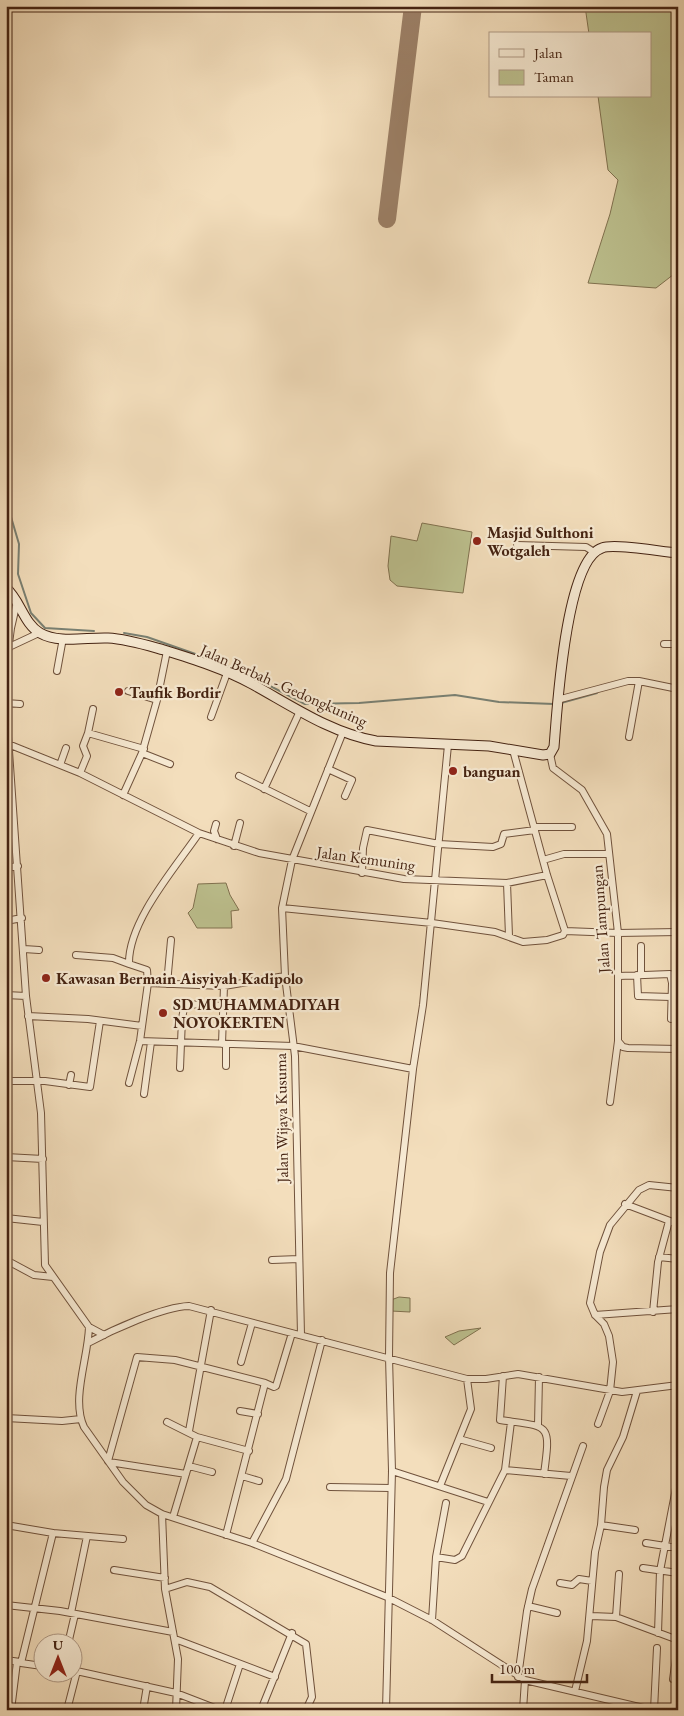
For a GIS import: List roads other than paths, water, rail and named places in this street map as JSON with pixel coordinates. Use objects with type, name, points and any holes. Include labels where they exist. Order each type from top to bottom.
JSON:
[{"type":"main road","points":[[550,754],[554,747],[557,703],[571,605],[578,584],[594,552],[605,547],[678,553]]},
{"type":"main road","points":[[6,588],[32,626],[39,633]]},
{"type":"main road","name":"Jalan Berbah - Gedongkuning","points":[[39,633],[62,638],[108,638],[136,642],[166,651],[250,683],[343,732],[376,741],[489,746],[538,755],[550,754]]},
{"type":"street","points":[[516,545],[586,547],[594,552]]},
{"type":"street","points":[[17,602],[9,627],[6,703],[8,765],[18,866],[26,996],[37,1081],[43,1159],[45,1265],[52,1278],[89,1327],[104,1335]]},
{"type":"street","points":[[8,648],[39,633]]},
{"type":"street","points":[[58,671],[62,638]]},
{"type":"street","points":[[664,644],[678,644]]},
{"type":"street","points":[[123,795],[143,751],[157,700],[166,651]]},
{"type":"street","points":[[211,717],[227,673]]},
{"type":"street","points":[[557,703],[622,682],[678,689]]},
{"type":"street","points":[[629,737],[638,683]]},
{"type":"street","points":[[128,691],[157,700]]},
{"type":"street","points":[[6,703],[20,704]]},
{"type":"street","points":[[80,773],[87,756],[83,750],[93,710]]},
{"type":"street","points":[[264,789],[300,711]]},
{"type":"street","name":"Jalan Wijaya Kusuma","points":[[302,1335],[293,1046],[285,976],[282,908],[292,860],[343,732]]},
{"type":"street","points":[[88,733],[143,751],[170,764]]},
{"type":"street","name":"Jalan Kemuning","points":[[8,744],[80,773],[199,833],[234,846],[292,860],[362,873],[435,881],[507,883],[547,875]]},
{"type":"street","points":[[386,1710],[392,1472],[389,1357],[390,1273],[413,1069],[423,1005],[448,745]]},
{"type":"street","points":[[60,765],[66,748]]},
{"type":"street","points":[[513,750],[547,875],[565,931]]},
{"type":"street","name":"Jalan Tampungan","points":[[550,754],[554,768],[576,784],[600,819],[607,834],[618,933],[619,976],[618,1041],[610,1102]]},
{"type":"street","points":[[328,768],[352,780],[345,796]]},
{"type":"street","points":[[239,776],[310,811]]},
{"type":"street","points":[[234,846],[240,823]]},
{"type":"street","points":[[216,824],[214,830],[217,839]]},
{"type":"street","points":[[362,873],[363,848],[367,830],[439,844],[499,846],[504,834],[535,829],[572,828]]},
{"type":"street","points":[[130,964],[135,938],[149,905],[199,833]]},
{"type":"street","points":[[543,860],[564,854],[610,854]]},
{"type":"street","points":[[6,868],[18,866]]},
{"type":"street","points":[[507,883],[509,936]]},
{"type":"street","points":[[282,908],[432,922],[509,936],[519,941],[527,942],[558,937],[565,931],[618,933],[678,932]]},
{"type":"street","points":[[6,920],[22,918]]},
{"type":"street","points":[[166,984],[171,940]]},
{"type":"street","points":[[641,946],[638,996],[671,997]]},
{"type":"street","points":[[24,949],[39,950]]},
{"type":"street","points":[[76,955],[113,958],[147,970],[148,983],[140,1041],[129,1083]]},
{"type":"street","points":[[619,976],[670,974],[671,1019]]},
{"type":"street","points":[[148,983],[224,986],[285,976]]},
{"type":"street","points":[[224,986],[226,1066]]},
{"type":"street","points":[[6,995],[26,996]]},
{"type":"street","points":[[180,1068],[180,1042],[185,1004],[223,1006]]},
{"type":"street","points":[[28,1016],[142,1026]]},
{"type":"street","points":[[6,1081],[37,1081],[87,1087],[92,1085],[100,1021]]},
{"type":"street","points":[[140,1041],[293,1046],[413,1069]]},
{"type":"street","points":[[618,1041],[622,1047],[628,1048],[678,1049]]},
{"type":"street","points":[[144,1094],[151,1042]]},
{"type":"street","points":[[69,1084],[71,1075]]},
{"type":"street","points":[[6,1157],[43,1159]]},
{"type":"street","points":[[598,1424],[610,1391],[613,1362],[610,1342],[604,1324],[595,1315],[590,1303],[600,1252],[610,1225],[625,1204],[643,1186],[678,1188]]},
{"type":"street","points":[[625,1204],[678,1224]]},
{"type":"street","points":[[6,1218],[43,1222]]},
{"type":"street","points":[[653,1312],[659,1257],[669,1222]]},
{"type":"street","points":[[659,1257],[678,1259]]},
{"type":"street","points":[[272,1260],[299,1259]]},
{"type":"street","points":[[6,1260],[34,1275],[52,1278]]},
{"type":"street","points":[[88,1343],[104,1335],[181,1306],[211,1310],[252,1323],[389,1357],[467,1379],[486,1379],[518,1374],[610,1391],[637,1391],[678,1385]]},
{"type":"street","points":[[595,1315],[678,1309]]},
{"type":"street","points":[[189,1432],[211,1310]]},
{"type":"street","points":[[241,1362],[252,1323]]},
{"type":"street","points":[[89,1327],[79,1395],[81,1419],[108,1462],[137,1497],[162,1514],[252,1543],[388,1597],[432,1620],[525,1680],[653,1710],[657,1648]]},
{"type":"street","points":[[108,1462],[137,1357],[175,1360],[274,1387],[276,1386],[292,1333]]},
{"type":"street","points":[[252,1543],[286,1479],[322,1340]]},
{"type":"street","points":[[503,1376],[500,1420],[538,1425],[545,1430],[548,1435],[544,1474]]},
{"type":"street","points":[[538,1425],[539,1377]]},
{"type":"street","points":[[440,1486],[471,1410],[467,1379]]},
{"type":"street","points":[[226,1535],[265,1383]]},
{"type":"street","points":[[575,1691],[587,1641],[595,1552],[601,1525],[607,1470],[623,1437],[637,1391]]},
{"type":"street","points":[[240,1410],[258,1414]]},
{"type":"street","points":[[6,1418],[62,1421],[81,1419]]},
{"type":"street","points":[[167,1422],[197,1437],[249,1451]]},
{"type":"street","points":[[436,1557],[455,1560],[468,1549],[488,1502],[505,1470],[511,1422]]},
{"type":"street","points":[[173,1517],[197,1437]]},
{"type":"street","points":[[459,1439],[491,1448]]},
{"type":"street","points":[[518,1677],[528,1606],[583,1446]]},
{"type":"street","points":[[108,1462],[186,1474]]},
{"type":"street","points":[[189,1466],[212,1472]]},
{"type":"street","points":[[505,1470],[572,1476]]},
{"type":"street","points":[[392,1472],[488,1502]]},
{"type":"street","points":[[242,1476],[259,1481]]},
{"type":"street","points":[[658,1633],[660,1571],[678,1478]]},
{"type":"street","points":[[330,1486],[391,1488]]},
{"type":"street","points":[[432,1620],[436,1557],[446,1502]]},
{"type":"street","points":[[162,1514],[165,1589],[178,1659],[176,1710]]},
{"type":"street","points":[[6,1525],[53,1533],[123,1539]]},
{"type":"street","points":[[601,1525],[635,1530]]},
{"type":"street","points":[[12,1710],[19,1662],[35,1608],[53,1533]]},
{"type":"street","points":[[70,1634],[87,1536]]},
{"type":"street","points":[[646,1542],[678,1548]]},
{"type":"street","points":[[643,1568],[678,1574]]},
{"type":"street","points":[[114,1570],[165,1578]]},
{"type":"street","points":[[616,1617],[619,1574]]},
{"type":"street","points":[[560,1583],[572,1584],[578,1579],[592,1581]]},
{"type":"street","points":[[165,1589],[187,1582],[210,1587],[243,1608],[292,1633],[306,1644],[308,1648],[312,1697],[306,1710]]},
{"type":"street","points":[[6,1606],[73,1613],[173,1632]]},
{"type":"street","points":[[528,1606],[557,1613]]},
{"type":"street","points":[[590,1616],[616,1617],[678,1640]]},
{"type":"street","points":[[261,1710],[292,1633]]},
{"type":"street","points":[[175,1639],[275,1677]]},
{"type":"street","points":[[673,1679],[678,1645]]},
{"type":"street","points":[[6,1660],[32,1664]]},
{"type":"street","points":[[224,1710],[240,1664]]},
{"type":"street","points":[[82,1673],[176,1693],[220,1710]]},
{"type":"street","points":[[523,1710],[525,1680]]},
{"type":"street","points":[[67,1710],[72,1684]]},
{"type":"street","points":[[143,1710],[147,1686]]},
{"type":"waterway","points":[[6,500],[19,544],[18,574],[31,613],[45,628],[94,631]]},
{"type":"waterway","points":[[124,633],[147,637],[204,657],[249,675],[305,704],[359,703],[455,695],[499,702],[554,704]]},
{"type":"waterway","points":[[561,703],[597,693]]},
{"type":"place","name":"Masjid Sulthoni Wotgaleh","points":[[477,541]]},
{"type":"place","name":"Taufik Bordir","points":[[119,692]]},
{"type":"place","name":"banguan","points":[[453,771]]},
{"type":"place","name":"Kawasan Bermain Aisyiyah Kadipolo","points":[[46,978]]},
{"type":"place","name":"SD MUHAMMADIYAH NOYOKERTEN","points":[[163,1013]]}]
